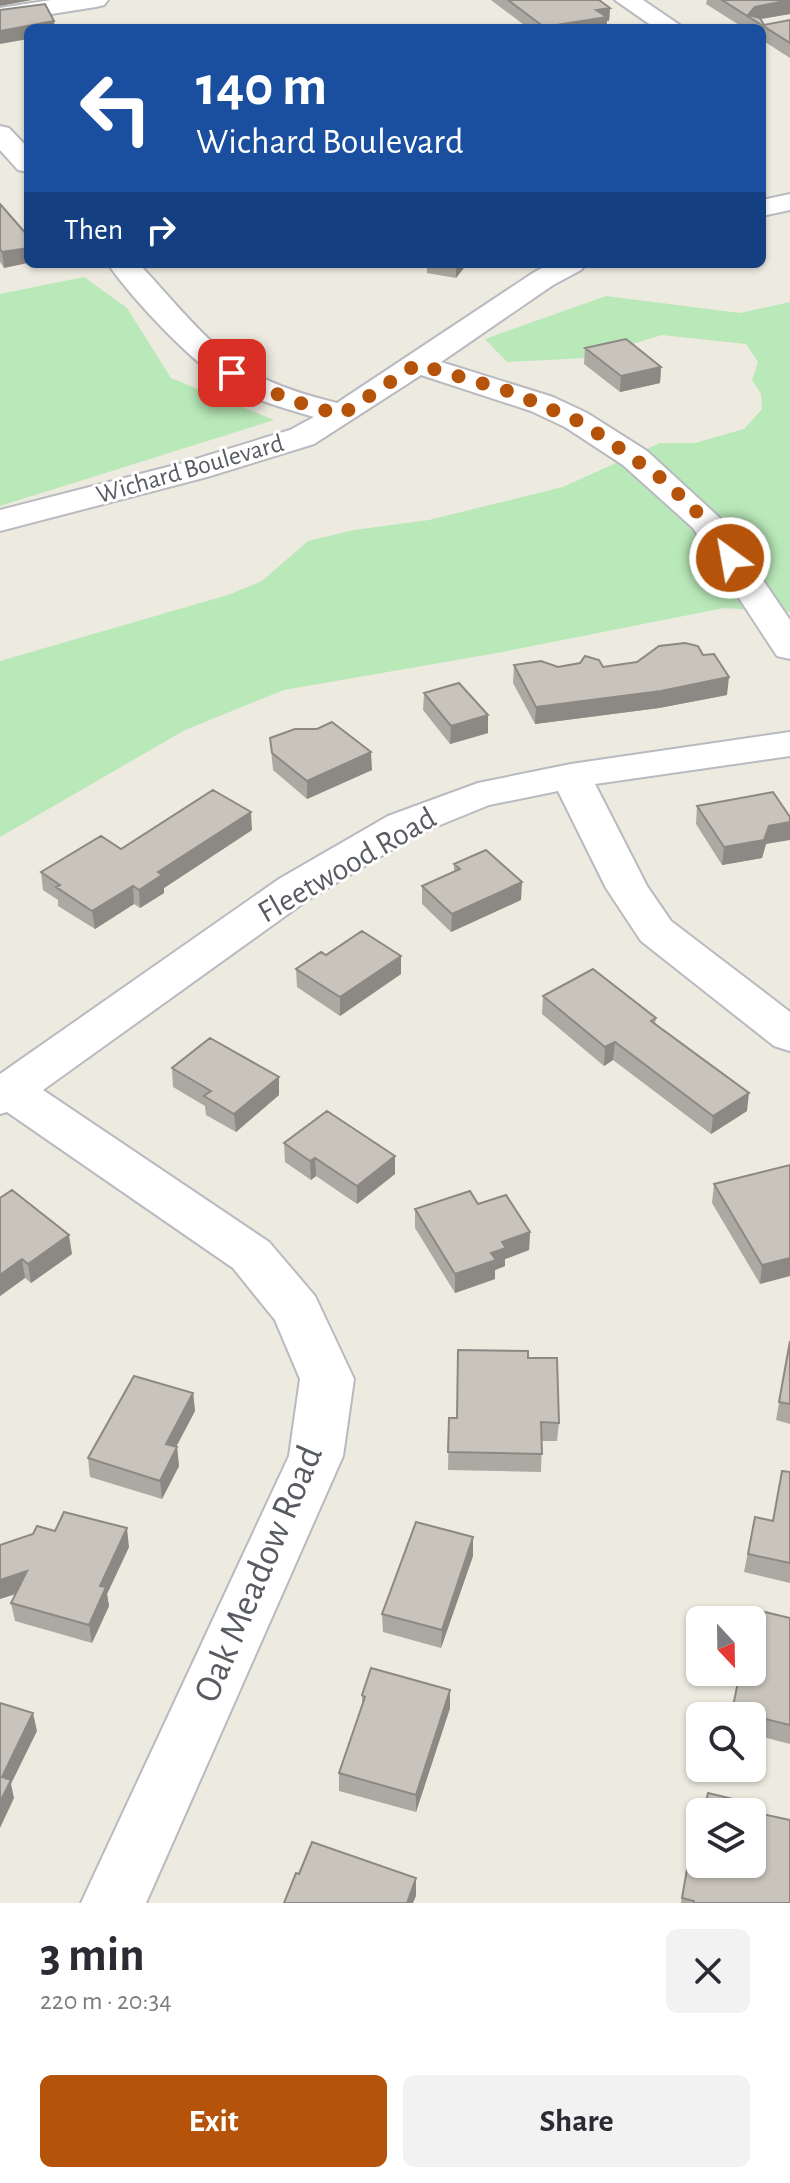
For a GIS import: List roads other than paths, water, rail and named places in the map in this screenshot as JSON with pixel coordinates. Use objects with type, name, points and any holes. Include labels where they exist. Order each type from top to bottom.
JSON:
[{"type":"street","points":[[0,15],[96,0]]},
{"type":"street","points":[[627,0],[666,24]]},
{"type":"street","points":[[0,134],[24,159]]},
{"type":"street","points":[[0,168],[24,164]]},
{"type":"street","points":[[766,207],[790,202]]},
{"type":"street","points":[[127,268],[177,322],[232,373],[290,400],[341,415]]},
{"type":"street","name":"Wichard Boulevard","points":[[0,521],[280,447],[341,415],[530,287],[564,268]]},
{"type":"street","points":[[417,364],[542,404],[576,420],[635,458],[706,521],[790,648]]},
{"type":"street","name":"Fleetwood Road","points":[[5,1093],[294,889],[403,825],[478,795],[571,776],[790,744]]},
{"type":"street","points":[[571,776],[627,888],[656,931],[790,1035]]},
{"type":"street","name":"Oak Meadow Road","points":[[5,1093],[251,1255],[297,1310],[327,1379],[316,1456],[113,1903]]}]
